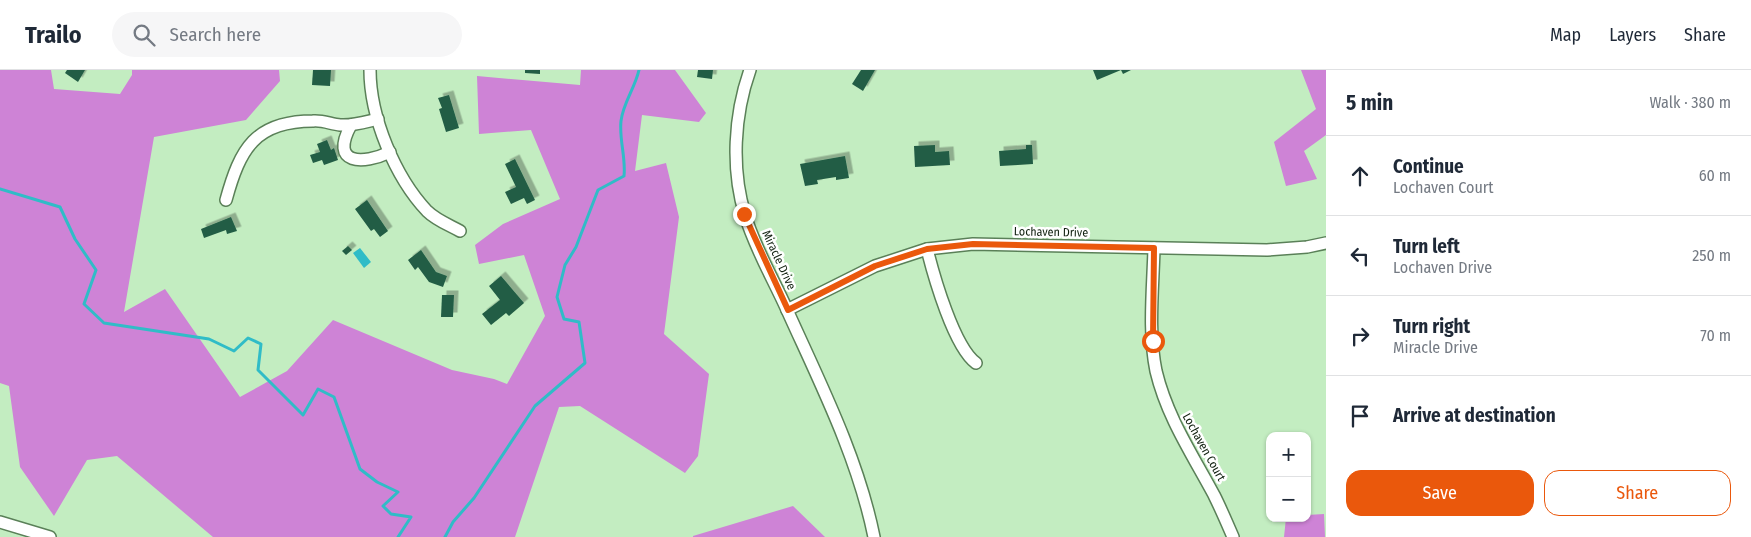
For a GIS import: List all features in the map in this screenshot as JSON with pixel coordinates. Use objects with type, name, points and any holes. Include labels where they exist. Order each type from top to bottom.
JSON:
[{"type":"street","points":[[370,70],[378,119],[398,169],[427,210],[436,218],[460,231]]},
{"type":"street","name":"Miracle Drive","points":[[750,70],[740,108],[736,136],[737,164],[744,214],[852,456],[874,537]]},
{"type":"street","points":[[226,200],[235,169],[245,149],[257,136],[270,127],[284,123],[315,120],[351,125],[378,119]]},
{"type":"street","points":[[351,125],[344,141],[346,153],[350,158],[364,162],[374,160],[390,152]]},
{"type":"street","name":"Lochaven Drive","points":[[788,310],[875,266],[927,249],[973,244],[1266,250],[1307,247],[1326,243]]},
{"type":"street","name":"Lochaven Court","points":[[1154,248],[1153,341],[1156,370],[1163,397],[1177,431],[1215,496],[1233,537]]},
{"type":"street","points":[[927,249],[934,276],[953,326],[970,358],[976,363]]},
{"type":"street","points":[[0,522],[50,537]]},
{"type":"shaded area","points":[[0,70],[51,70],[54,89],[120,94],[132,75],[132,70],[279,70],[280,81],[246,120],[154,137],[124,312],[165,289],[240,397],[287,371],[333,320],[452,370],[494,379],[507,384],[545,316],[524,255],[479,264],[475,245],[503,224],[560,199],[531,130],[479,134],[477,76],[580,85],[581,70],[675,70],[706,113],[699,122],[642,115],[635,171],[666,163],[679,217],[664,334],[709,374],[698,456],[685,473],[580,406],[559,407],[515,537],[213,537],[117,456],[87,460],[54,516],[20,467],[9,386],[0,383]]},
{"type":"shaded area","points":[[1301,70],[1326,70],[1326,135],[1304,151],[1317,179],[1286,186],[1274,142],[1316,109]]},
{"type":"shaded area","points":[[793,506],[825,537],[693,537],[693,536]]},
{"type":"shaded area","points":[[1324,514],[1325,537],[1284,537],[1286,522],[1311,522],[1311,515]]},
{"type":"water","points":[[360,248],[371,262],[364,268],[353,253]]},
{"type":"building","points":[[67,70],[85,70],[78,82],[65,73]]},
{"type":"building","points":[[313,70],[331,70],[330,86],[312,85]]},
{"type":"building","points":[[525,70],[540,70],[540,74],[525,73]]},
{"type":"building","points":[[698,70],[713,70],[712,79],[697,77]]},
{"type":"building","points":[[861,70],[875,70],[863,91],[852,84]]},
{"type":"building","points":[[1093,70],[1121,70],[1097,80]]},
{"type":"building","points":[[1121,70],[1131,70],[1123,74]]},
{"type":"building","points":[[449,95],[459,128],[446,132],[439,109],[442,108],[438,98]]},
{"type":"building","points":[[327,140],[331,150],[334,148],[338,160],[324,165],[322,160],[313,163],[310,155],[320,152],[317,144]]},
{"type":"building","points":[[935,145],[935,152],[949,151],[950,165],[915,167],[914,146]]},
{"type":"building","points":[[1026,145],[1032,145],[1033,164],[1000,166],[999,151],[1026,149]]},
{"type":"building","points":[[845,156],[849,178],[836,180],[836,177],[817,180],[818,184],[805,186],[800,164]]},
{"type":"building","points":[[515,159],[535,200],[527,204],[524,198],[511,204],[505,192],[516,187],[505,164]]},
{"type":"building","points":[[367,200],[388,231],[380,237],[374,229],[371,231],[355,209]]},
{"type":"building","points":[[231,217],[237,231],[227,234],[226,230],[204,238],[201,229]]},
{"type":"building","points":[[348,246],[352,250],[346,255],[342,251]]},
{"type":"building","points":[[421,250],[436,272],[447,276],[443,287],[429,282],[418,267],[415,270],[408,260]]},
{"type":"building","points":[[501,276],[524,303],[509,316],[506,313],[491,325],[482,314],[500,300],[489,286]]},
{"type":"building","points":[[442,295],[454,295],[453,317],[441,317]]},
{"type":"waterway","points":[[445,537],[453,522],[474,498],[535,406],[585,363],[579,322],[564,319],[557,297],[565,265],[576,247],[598,190],[624,176],[621,121],[639,70]]},
{"type":"waterway","points":[[0,189],[60,207],[75,239],[96,270],[84,304],[104,323],[209,339],[234,351],[248,338],[261,344],[258,370],[303,415],[318,389],[334,397],[360,469],[377,482],[398,492],[383,506],[391,514],[411,517],[398,537]]},
{"type":"route","points":[[744,214],[788,310],[875,266],[927,249],[973,244],[1154,248],[1153,341]]}]
